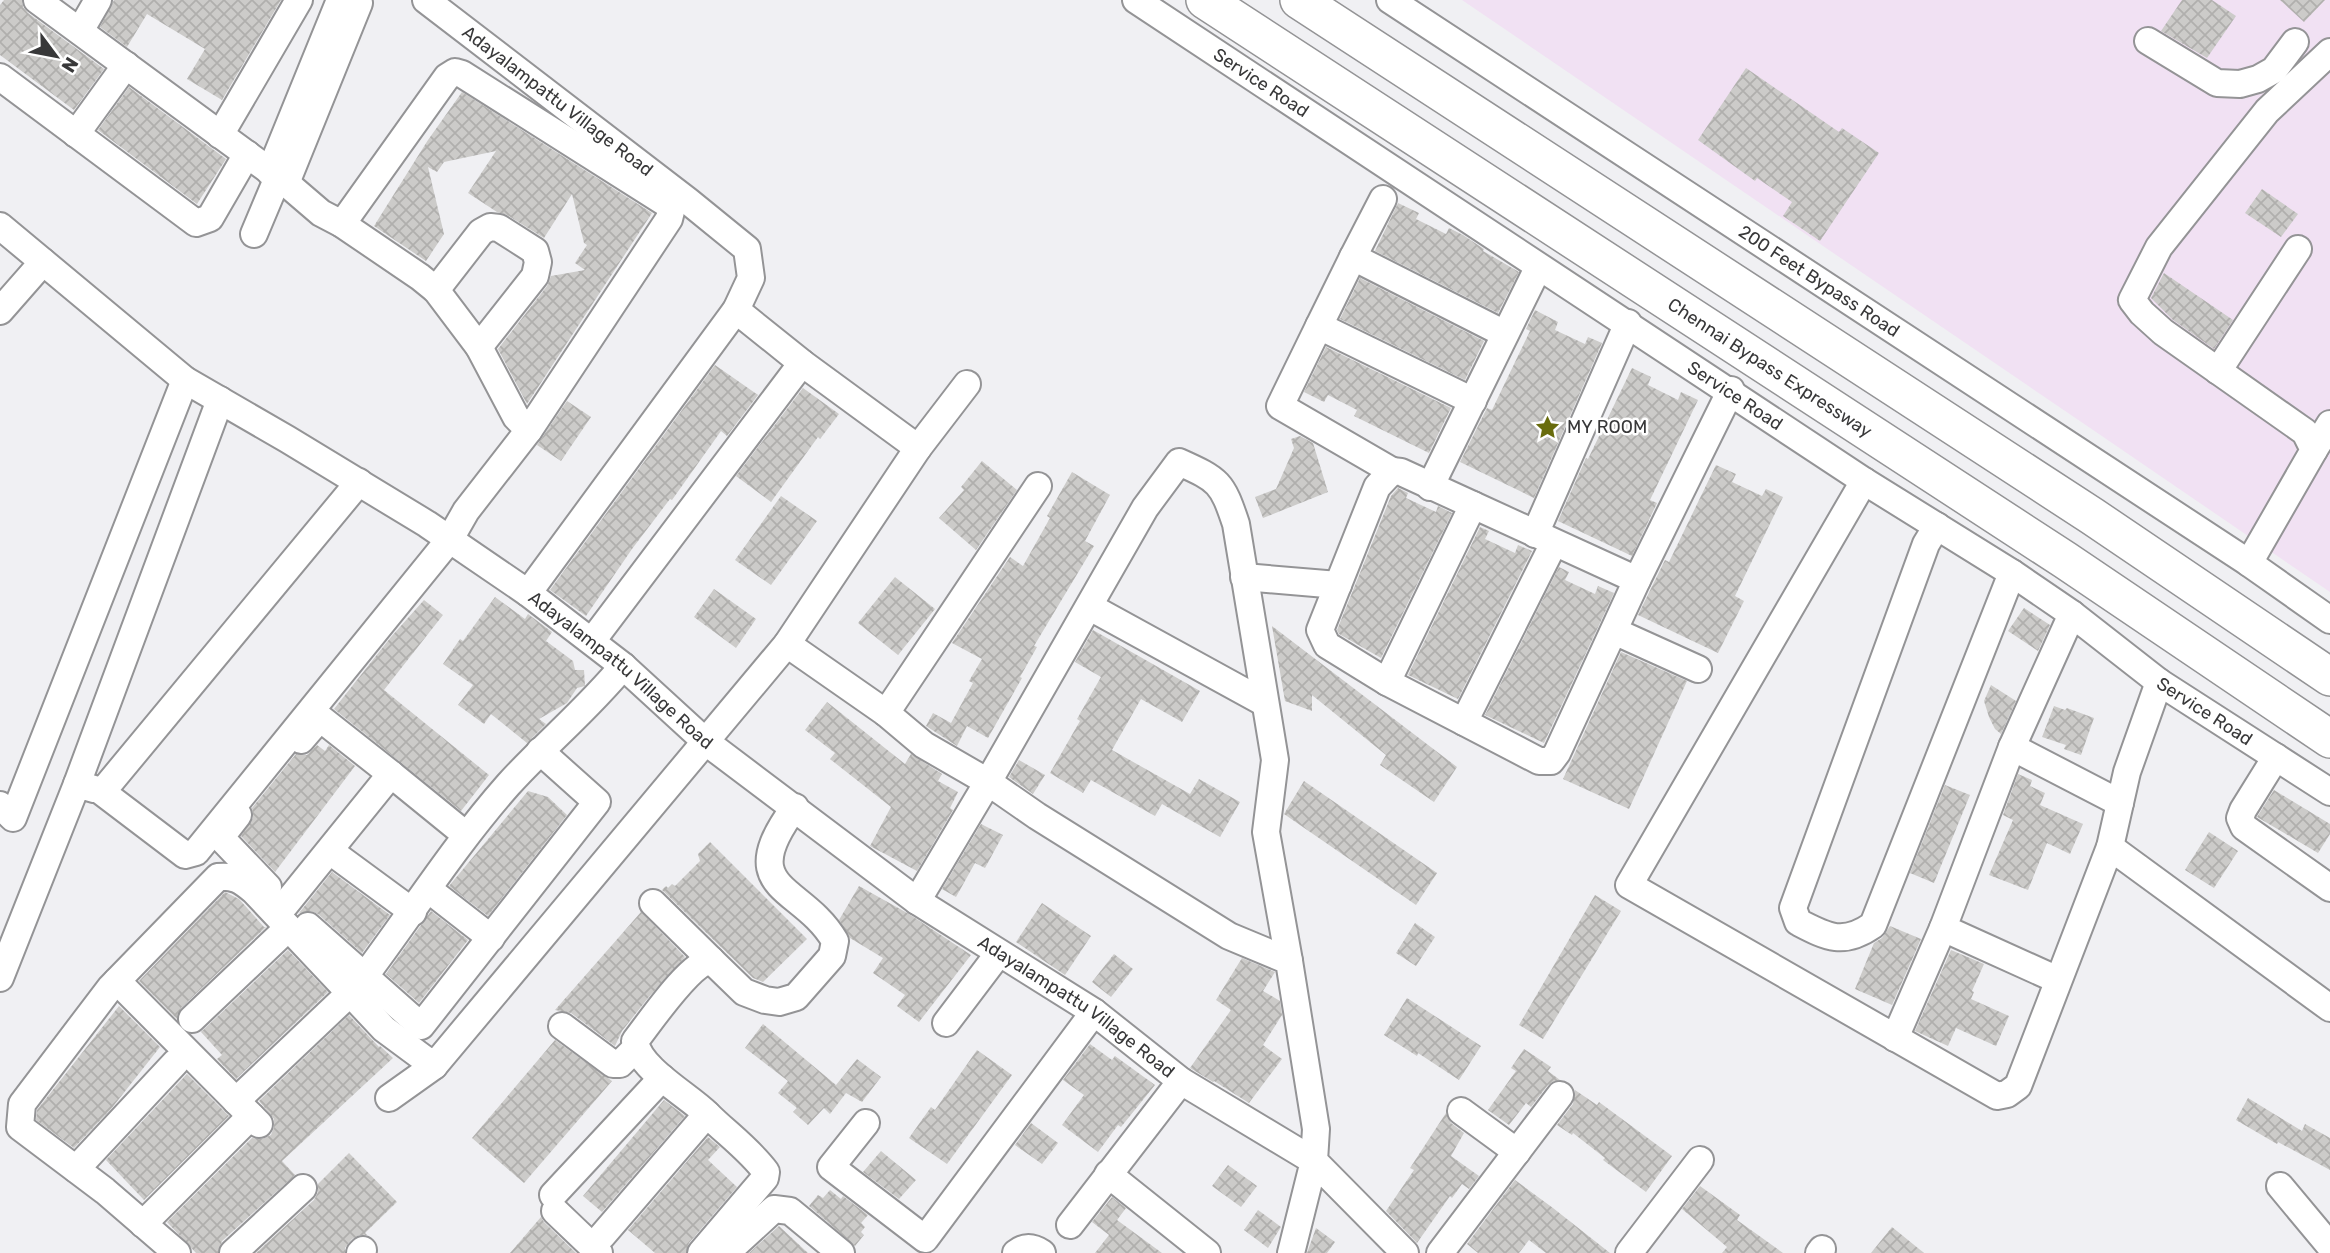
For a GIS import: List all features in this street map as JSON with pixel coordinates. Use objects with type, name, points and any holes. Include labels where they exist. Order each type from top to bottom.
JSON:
[{"type":"highway","name":"Chennai Bypass Expressway","points":[[1205,0],[2065,560],[2330,739]]},
{"type":"highway","points":[[1298,0],[2092,516],[2330,677]]},
{"type":"street","points":[[37,0],[278,177],[321,214],[342,224],[436,290],[480,347],[516,417],[529,430]]},
{"type":"street","points":[[80,31],[98,0]]},
{"type":"street","points":[[220,135],[299,0]]},
{"type":"street","points":[[278,177],[340,0]]},
{"type":"street","points":[[254,234],[359,3],[358,0]]},
{"type":"street","name":"Adayalampattu Village Road","points":[[426,0],[747,249],[751,278],[736,310],[528,593],[623,666],[706,742],[917,901],[1094,1012],[1181,1081],[1314,1161],[1405,1253]]},
{"type":"street","name":"Service Road","points":[[1136,0],[1731,390],[1864,481],[1931,535],[2008,581],[2072,614],[2159,681],[2330,792]]},
{"type":"street","name":"200 Feet Bypass Road","points":[[1390,0],[2249,563],[2330,620]]},
{"type":"street","points":[[2148,41],[2217,83],[2240,84],[2259,79],[2284,78],[2330,52]]},
{"type":"street","points":[[2295,42],[2284,78],[2267,111],[2159,247],[2132,299],[2142,313],[2164,332],[2305,432],[2314,450]]},
{"type":"street","points":[[76,134],[126,65]]},
{"type":"street","points":[[90,788],[185,855],[196,852],[450,539],[466,510],[529,430],[669,219],[671,211],[669,205],[455,72],[447,77],[342,224]]},
{"type":"street","points":[[0,78],[197,223],[210,218],[247,154]]},
{"type":"street","points":[[1382,199],[1280,406],[1392,471],[1401,472],[1637,580]]},
{"type":"street","points":[[0,226],[185,380],[359,482],[450,539],[528,593]]},
{"type":"street","points":[[436,290],[481,232],[490,227],[499,228],[535,251],[538,262],[535,276],[480,347]]},
{"type":"street","points":[[2218,371],[2298,249]]},
{"type":"street","points":[[1353,257],[1505,334]]},
{"type":"street","points":[[0,311],[43,262]]},
{"type":"street","points":[[1430,487],[1536,272]]},
{"type":"street","points":[[736,310],[802,363],[918,448]]},
{"type":"street","points":[[1464,722],[1544,539],[1628,323]]},
{"type":"street","points":[[1319,326],[1473,401]]},
{"type":"street","points":[[592,641],[802,363]]},
{"type":"street","points":[[0,805],[13,818],[185,380]]},
{"type":"street","points":[[389,1098],[433,1066],[787,644],[918,448],[967,384]]},
{"type":"street","points":[[1392,471],[1377,487],[1320,630],[1322,638],[1327,645],[1387,682],[1539,761],[1551,761],[1731,390]]},
{"type":"street","points":[[0,978],[90,788],[113,688],[220,400]]},
{"type":"street","points":[[2249,563],[2330,424]]},
{"type":"street","points":[[917,901],[1090,607],[1145,508],[1179,463],[1213,478],[1226,494],[1236,524],[1275,760],[1266,832],[1316,1129],[1314,1161],[1291,1253]]},
{"type":"street","points":[[1864,481],[1629,885],[1997,1096],[2007,1094],[2018,1086],[2110,847],[2127,772],[2159,681]]},
{"type":"street","points":[[90,788],[359,482]]},
{"type":"street","points":[[886,713],[1038,486]]},
{"type":"street","points":[[1387,682],[1473,505]]},
{"type":"street","points":[[1931,535],[1793,908],[1798,922],[1822,934],[1841,939],[1859,935],[1872,925],[2008,581]]},
{"type":"street","points":[[108,576],[150,590]]},
{"type":"street","points":[[1244,577],[1338,585]]},
{"type":"street","points":[[1090,607],[1265,703]]},
{"type":"street","points":[[1895,1038],[1943,928],[2012,747],[2072,614]]},
{"type":"street","points":[[1614,631],[1698,669]]},
{"type":"street","points":[[787,644],[886,713],[924,745],[988,782],[1037,816],[1229,936],[1289,961]]},
{"type":"street","points":[[143,1224],[249,1114],[357,985],[413,912],[466,835],[540,751],[623,666]]},
{"type":"street","points":[[70,673],[113,688]]},
{"type":"street","points":[[286,917],[224,841],[224,833],[320,718],[466,835]]},
{"type":"street","points":[[2012,747],[2120,803]]},
{"type":"street","points":[[177,1253],[76,1169],[20,1127],[22,1104],[117,981],[218,877],[238,878],[286,917],[357,985],[421,1026],[597,802],[540,751]]},
{"type":"street","points":[[2276,757],[2240,818],[2244,827],[2330,888]]},
{"type":"street","points":[[192,1019],[286,917],[330,851],[391,774]]},
{"type":"street","points":[[653,904],[744,992],[779,1002],[796,997],[832,956],[835,941],[829,930],[783,890],[774,879],[770,866],[778,830],[795,807]]},
{"type":"street","points":[[2110,847],[2330,1008]]},
{"type":"street","points":[[330,851],[413,912]]},
{"type":"street","points":[[428,889],[491,938]]},
{"type":"street","points":[[1943,928],[2058,980]]},
{"type":"street","points":[[946,1023],[999,953]]},
{"type":"street","points":[[701,1253],[765,1178],[766,1172],[758,1161],[707,1114],[662,1078],[636,1048],[635,1041],[683,981],[703,962],[711,960]]},
{"type":"street","points":[[117,981],[249,1114]]},
{"type":"street","points":[[357,985],[384,1029],[433,1066]]},
{"type":"street","points":[[866,1123],[831,1167],[925,1239],[1094,1012]]},
{"type":"street","points":[[562,1026],[613,1064],[620,1064],[636,1048]]},
{"type":"street","points":[[76,1169],[176,1062]]},
{"type":"street","points":[[662,1078],[554,1203],[601,1244],[707,1114]]},
{"type":"street","points":[[1070,1225],[1181,1081]]},
{"type":"street","points":[[1440,1253],[1560,1095]]},
{"type":"street","points":[[1461,1111],[1517,1152]]},
{"type":"street","points":[[1629,1253],[1700,1160]]},
{"type":"street","points":[[1108,1174],[1207,1253]]},
{"type":"street","points":[[2280,1186],[2330,1246]]},
{"type":"street","points":[[233,1253],[303,1188]]},
{"type":"street","points":[[726,1253],[774,1209],[790,1211],[841,1253]]},
{"type":"street","points":[[1016,1253],[1030,1247],[1042,1253]]},
{"type":"shaded area","points":[[1462,0],[2330,0],[2330,592],[2096,432]]},
{"type":"building","points":[[4,0],[22,0],[28,13],[104,69],[74,110],[0,55],[0,5]]},
{"type":"building","points":[[114,0],[281,0],[222,100],[187,79],[205,49],[147,14],[127,47],[100,27]]},
{"type":"building","points":[[2182,0],[2212,0],[2236,16],[2207,58],[2161,31]]},
{"type":"building","points":[[2280,0],[2325,0],[2304,22]]},
{"type":"building","points":[[1746,68],[1839,132],[1842,128],[1879,153],[1820,241],[1783,216],[1792,202],[1757,178],[1755,181],[1698,140]]},
{"type":"building","points":[[129,87],[226,159],[197,204],[98,130]]},
{"type":"building","points":[[462,92],[652,213],[527,404],[498,349],[547,286],[551,276],[585,270],[575,263],[587,245],[584,243],[572,194],[544,238],[507,215],[497,212],[468,193],[496,151],[444,162],[437,172],[428,167],[444,234],[426,261],[374,226]]},
{"type":"building","points":[[2262,189],[2298,214],[2281,237],[2245,213]]},
{"type":"building","points":[[1398,203],[1419,213],[1416,219],[1446,234],[1449,228],[1463,235],[1484,249],[1483,251],[1519,272],[1498,313],[1375,251]]},
{"type":"building","points":[[2164,273],[2233,320],[2214,349],[2173,320],[2151,298]]},
{"type":"building","points":[[1360,278],[1484,341],[1465,380],[1340,319]]},
{"type":"building","points":[[1535,310],[1558,322],[1555,330],[1585,344],[1588,337],[1602,343],[1534,498],[1460,462],[1487,408],[1492,410],[1530,331],[1526,329]]},
{"type":"building","points":[[1326,347],[1451,408],[1429,453],[1354,416],[1357,410],[1328,395],[1324,402],[1304,392]]},
{"type":"building","points":[[715,365],[758,395],[727,436],[721,431],[672,500],[670,499],[632,549],[586,616],[550,590]]},
{"type":"building","points":[[1632,368],[1651,377],[1648,385],[1678,400],[1681,392],[1698,400],[1650,500],[1657,503],[1632,556],[1558,521],[1586,458],[1588,459]]},
{"type":"building","points":[[803,388],[839,414],[820,439],[818,437],[771,502],[736,476]]},
{"type":"building","points":[[567,401],[591,417],[561,461],[537,445]]},
{"type":"building","points":[[1300,436],[1313,443],[1328,492],[1263,518],[1255,497],[1276,489],[1294,448],[1291,439]]},
{"type":"building","points":[[982,461],[1017,490],[976,550],[939,518],[964,490],[961,487]]},
{"type":"building","points":[[1716,465],[1736,474],[1732,482],[1762,496],[1766,489],[1783,497],[1735,596],[1744,601],[1718,653],[1638,615],[1665,560],[1669,562]]},
{"type":"building","points":[[1072,472],[1110,495],[1085,541],[1094,546],[1034,646],[1037,647],[1020,677],[1022,678],[988,738],[967,726],[957,746],[926,726],[933,713],[951,723],[973,683],[969,681],[982,659],[952,643],[1010,557],[1023,566]]},
{"type":"building","points":[[1398,488],[1408,493],[1406,498],[1436,512],[1438,506],[1452,513],[1381,658],[1339,634],[1337,630],[1391,496]]},
{"type":"building","points":[[781,496],[817,521],[771,585],[735,560]]},
{"type":"building","points":[[1480,527],[1489,531],[1485,539],[1515,553],[1518,545],[1532,551],[1458,699],[1408,675]]},
{"type":"building","points":[[1559,567],[1569,572],[1565,580],[1595,594],[1598,586],[1614,593],[1544,743],[1485,715]]},
{"type":"building","points":[[895,577],[935,609],[898,655],[858,623]]},
{"type":"building","points":[[714,589],[756,619],[736,648],[694,617]]},
{"type":"building","points":[[495,597],[525,619],[528,614],[552,632],[546,641],[573,661],[575,670],[584,670],[585,686],[577,688],[567,703],[539,719],[546,724],[527,743],[491,714],[484,724],[458,705],[473,685],[443,664]]},
{"type":"building","points":[[424,600],[443,615],[384,690],[489,775],[461,811],[334,709]]},
{"type":"building","points":[[2024,608],[2050,625],[2038,651],[2008,631]]},
{"type":"building","points":[[1272,626],[1457,767],[1434,802],[1380,765],[1386,755],[1312,695],[1312,711],[1285,701]]},
{"type":"building","points":[[1093,630],[1200,691],[1182,722],[1141,699],[1112,750],[1190,794],[1199,779],[1240,802],[1220,837],[1162,804],[1155,816],[1091,780],[1083,793],[1050,773],[1101,677],[1075,662]]},
{"type":"building","points":[[1621,652],[1687,681],[1629,809],[1563,779]]},
{"type":"building","points":[[1991,685],[2016,701],[2001,734],[1995,729],[1984,701]]},
{"type":"building","points":[[827,702],[905,764],[911,754],[942,774],[938,781],[958,792],[950,808],[953,810],[917,871],[870,846],[891,807],[830,759],[835,753],[805,730]]},
{"type":"building","points":[[2054,706],[2094,718],[2081,755],[2064,749],[2066,745],[2042,737]]},
{"type":"building","points":[[317,745],[325,751],[329,745],[355,766],[275,872],[241,836],[253,818],[252,808],[296,754],[307,755]]},
{"type":"building","points":[[1019,760],[1045,775],[1033,794],[1009,777]]},
{"type":"building","points":[[2018,774],[2032,780],[2030,786],[2045,793],[2040,805],[2083,824],[2070,854],[2047,843],[2028,890],[1989,875],[2013,820],[2003,815]]},
{"type":"building","points":[[1304,781],[1437,873],[1416,905],[1284,814]]},
{"type":"building","points":[[1945,785],[1970,795],[1934,883],[1910,873]]},
{"type":"building","points":[[2274,790],[2330,824],[2330,834],[2318,853],[2257,817]]},
{"type":"building","points":[[528,791],[548,797],[567,815],[488,916],[449,886]]},
{"type":"building","points":[[981,824],[1003,835],[985,868],[975,863],[956,897],[942,889]]},
{"type":"building","points":[[2209,832],[2238,851],[2214,888],[2185,870]]},
{"type":"building","points":[[710,842],[807,939],[763,982],[753,978],[662,890],[672,884],[675,886],[700,861],[698,854]]},
{"type":"building","points":[[332,872],[390,915],[362,953],[318,914],[310,911],[299,913]]},
{"type":"building","points":[[859,886],[909,914],[971,955],[919,1022],[897,1006],[905,995],[873,973],[883,958],[850,938],[839,920]]},
{"type":"building","points":[[225,892],[239,899],[266,927],[181,1008],[177,1019],[139,981]]},
{"type":"building","points":[[1595,895],[1621,911],[1543,1039],[1519,1025]]},
{"type":"building","points":[[1042,903],[1091,936],[1065,975],[1016,942]]},
{"type":"building","points":[[431,911],[468,940],[419,1003],[386,974]]},
{"type":"building","points":[[641,912],[685,957],[622,1031],[615,1046],[571,1013],[555,1010]]},
{"type":"building","points":[[1415,923],[1435,937],[1416,966],[1396,953]]},
{"type":"building","points":[[1890,926],[1921,939],[1892,1005],[1855,989],[1874,943],[1882,938]]},
{"type":"building","points":[[288,950],[328,992],[236,1079],[217,1059],[222,1055],[201,1032]]},
{"type":"building","points":[[1951,950],[1984,964],[1971,999],[2009,1016],[1996,1046],[1956,1028],[1948,1046],[1915,1031]]},
{"type":"building","points":[[1114,954],[1133,969],[1111,997],[1092,982]]},
{"type":"building","points":[[1242,958],[1275,972],[1263,991],[1280,1001],[1282,1015],[1263,1045],[1282,1059],[1249,1103],[1190,1068],[1231,1010],[1216,1000]]},
{"type":"building","points":[[1407,998],[1481,1046],[1459,1080],[1384,1035]]},
{"type":"building","points":[[119,1006],[160,1047],[111,1109],[74,1148],[36,1120],[37,1110]]},
{"type":"building","points":[[349,1015],[393,1058],[282,1161],[295,1175],[222,1241],[218,1253],[196,1253],[167,1222],[252,1138],[262,1139],[271,1135],[274,1119],[259,1101]]},
{"type":"building","points":[[763,1024],[836,1085],[857,1059],[881,1077],[862,1102],[846,1093],[830,1114],[824,1108],[808,1125],[793,1112],[797,1108],[778,1093],[788,1081],[745,1048]]},
{"type":"building","points":[[555,1040],[612,1081],[524,1183],[472,1138]]},
{"type":"building","points":[[1090,1044],[1112,1060],[1115,1056],[1155,1085],[1121,1127],[1118,1125],[1098,1152],[1062,1125],[1084,1095],[1063,1080]]},
{"type":"building","points":[[1524,1049],[1551,1067],[1548,1071],[1560,1080],[1548,1085],[1531,1107],[1526,1103],[1509,1125],[1488,1110],[1516,1071],[1511,1068]]},
{"type":"building","points":[[977,1050],[1012,1075],[947,1164],[909,1138],[931,1107],[935,1110]]},
{"type":"building","points":[[187,1074],[229,1116],[144,1200],[106,1160]]},
{"type":"building","points":[[1575,1090],[1597,1105],[1599,1102],[1672,1156],[1646,1192],[1603,1160],[1605,1158],[1573,1133],[1572,1135],[1557,1125],[1573,1104]]},
{"type":"building","points":[[2248,1098],[2302,1131],[2305,1124],[2330,1138],[2330,1170],[2236,1120]]},
{"type":"building","points":[[664,1100],[685,1116],[602,1212],[583,1196]]},
{"type":"building","points":[[1446,1113],[1451,1123],[1464,1133],[1451,1156],[1479,1176],[1469,1189],[1462,1184],[1452,1198],[1450,1196],[1417,1243],[1386,1211],[1414,1170],[1410,1168]]},
{"type":"building","points":[[1031,1123],[1058,1143],[1042,1164],[1015,1145]]},
{"type":"building","points":[[708,1137],[720,1147],[708,1160],[737,1187],[689,1243],[686,1253],[655,1253],[628,1230]]},
{"type":"building","points":[[881,1151],[916,1180],[899,1199],[863,1172]]},
{"type":"building","points":[[349,1153],[397,1202],[365,1233],[367,1235],[352,1239],[345,1248],[345,1253],[256,1253],[314,1200],[318,1184]]},
{"type":"building","points":[[1228,1165],[1257,1186],[1241,1207],[1212,1186]]},
{"type":"building","points":[[1515,1180],[1610,1253],[1546,1253],[1529,1240],[1519,1253],[1478,1253],[1467,1244]]},
{"type":"building","points":[[1700,1186],[1740,1215],[1737,1220],[1783,1253],[1722,1253],[1727,1247],[1682,1209]]},
{"type":"building","points":[[830,1190],[841,1199],[843,1196],[868,1215],[861,1223],[865,1227],[861,1232],[864,1235],[855,1246],[809,1206],[818,1195],[823,1198]]},
{"type":"building","points":[[1112,1197],[1126,1208],[1117,1220],[1162,1253],[1095,1253],[1109,1235],[1092,1222]]},
{"type":"building","points":[[1258,1210],[1281,1227],[1268,1248],[1244,1230]]},
{"type":"building","points":[[541,1217],[544,1222],[576,1253],[510,1253]]},
{"type":"building","points":[[779,1226],[808,1253],[749,1253]]},
{"type":"building","points":[[1892,1227],[1924,1253],[1871,1253]]},
{"type":"building","points":[[1316,1228],[1335,1242],[1327,1253],[1307,1253]]},
{"type":"place","name":"MY ROOM","points":[[1547,427]]}]
